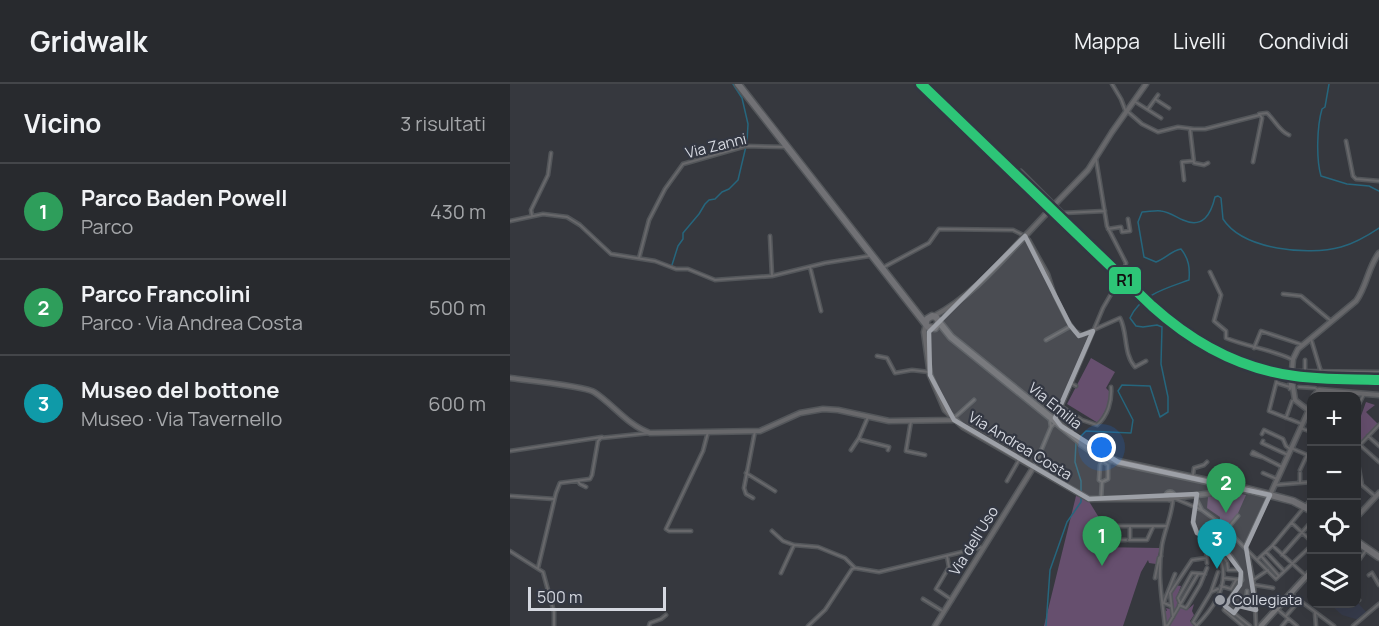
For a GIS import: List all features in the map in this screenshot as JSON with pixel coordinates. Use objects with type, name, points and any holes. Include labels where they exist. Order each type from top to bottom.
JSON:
[{"type":"main road","name":"Via Emilia","points":[[738,84],[929,328],[951,337]]},
{"type":"main road","name":"Via Emilia","points":[[903,295],[920,310],[936,319],[951,337],[1082,445],[1109,459],[1229,486]]},
{"type":"main road","points":[[926,323],[927,319],[936,319],[934,329]]},
{"type":"main road","points":[[1229,486],[1250,490]]},
{"type":"main road","points":[[1229,486],[1270,495],[1307,509]]},
{"type":"main road","points":[[1361,545],[1379,557]]},
{"type":"main road","points":[[1261,626],[1306,576]]},
{"type":"street","points":[[1112,84],[1126,112],[1155,131],[1161,132],[1178,127],[1205,129],[1267,113],[1282,131],[1289,135]]},
{"type":"street","points":[[936,319],[982,282],[1096,159],[1146,84]]},
{"type":"street","points":[[1148,109],[1158,95]]},
{"type":"street","points":[[1155,99],[1168,108]]},
{"type":"street","points":[[1134,100],[1161,118]]},
{"type":"street","points":[[1254,162],[1262,118],[1259,114]]},
{"type":"street","points":[[1190,129],[1195,164],[1202,165],[1208,162]]},
{"type":"street","points":[[1346,141],[1353,177],[1379,181]]},
{"type":"street","name":"Via Zanni","points":[[639,258],[649,220],[665,189],[685,163],[746,146],[787,147]]},
{"type":"street","points":[[531,216],[531,210],[548,175],[551,153]]},
{"type":"street","points":[[1034,466],[1093,331],[1122,276],[1125,259],[1108,229],[1096,159]]},
{"type":"street","points":[[1184,180],[1181,164],[1183,161],[1194,161]]},
{"type":"street","points":[[1022,171],[1062,213],[1105,211]]},
{"type":"street","points":[[510,221],[551,214],[567,217],[580,225],[609,253],[688,270],[711,280],[772,276],[871,256]]},
{"type":"street","points":[[1108,229],[1121,227],[1122,232],[1130,231],[1128,219]]},
{"type":"street","points":[[882,268],[929,243],[935,231],[940,229],[1013,230],[1029,240],[1048,274],[1055,296],[1071,326],[1081,335],[1121,318],[1128,354],[1134,367],[1146,361]]},
{"type":"street","points":[[770,236],[772,276]]},
{"type":"street","points":[[1379,253],[1372,263],[1360,296],[1303,345],[1293,358],[1293,370],[1379,372]]},
{"type":"street","points":[[810,267],[821,310]]},
{"type":"street","points":[[1210,272],[1221,295],[1214,322],[1226,331],[1227,339],[1254,348],[1275,351],[1291,359]]},
{"type":"street","points":[[1283,294],[1301,296],[1331,322]]},
{"type":"street","name":"Via Andrea Costa","points":[[926,323],[924,332],[929,372],[941,402],[953,419],[962,426],[1088,499],[1171,498]]},
{"type":"street","points":[[1046,340],[1071,326]]},
{"type":"street","points":[[926,342],[928,332],[934,329]]},
{"type":"street","points":[[1254,348],[1261,331],[1303,345]]},
{"type":"street","points":[[1311,339],[1321,372]]},
{"type":"street","points":[[877,356],[887,358],[895,373],[912,370],[929,372]]},
{"type":"street","points":[[1225,358],[1278,376],[1269,411],[1307,430]]},
{"type":"street","points":[[1305,360],[1305,371]]},
{"type":"street","points":[[510,378],[592,390],[625,418],[643,431],[650,433]]},
{"type":"street","points":[[1277,383],[1290,388],[1291,380]]},
{"type":"street","points":[[1291,380],[1296,402],[1307,408]]},
{"type":"street","points":[[1071,383],[1076,386]]},
{"type":"street","points":[[1062,406],[1082,420],[1097,425],[1101,423],[1111,402],[1111,387]]},
{"type":"street","points":[[1299,387],[1339,392]]},
{"type":"street","points":[[1361,400],[1364,394],[1379,395]]},
{"type":"street","points":[[510,450],[607,436],[755,431],[765,429],[800,413],[812,411],[838,410],[889,421],[953,419],[974,400]]},
{"type":"street","points":[[1286,418],[1292,401]]},
{"type":"street","points":[[1256,626],[1253,582],[1246,548],[1307,413]]},
{"type":"street","points":[[1071,434],[1075,426],[1071,423],[1076,416]]},
{"type":"street","points":[[851,450],[868,417]]},
{"type":"street","points":[[911,421],[906,451],[925,455]]},
{"type":"street","points":[[1361,444],[1379,426]]},
{"type":"street","points":[[1262,434],[1264,430],[1283,439],[1286,446],[1307,454],[1300,472],[1300,484]]},
{"type":"street","points":[[753,498],[746,494],[744,488],[755,431]]},
{"type":"street","points":[[691,531],[666,531],[703,451],[708,432]]},
{"type":"street","points":[[538,568],[560,483],[590,479],[598,441],[607,436]]},
{"type":"street","points":[[1368,436],[1379,446]]},
{"type":"street","points":[[859,438],[861,441],[889,447],[888,450]]},
{"type":"street","points":[[1266,446],[1287,455]]},
{"type":"street","points":[[1361,446],[1379,462]]},
{"type":"street","points":[[1262,457],[1282,467]]},
{"type":"street","points":[[1007,481],[1018,459]]},
{"type":"street","points":[[1101,499],[1102,482],[1099,480],[1102,461],[1108,465],[1108,479],[1102,482]]},
{"type":"street","points":[[1192,478],[1194,468],[1207,462]]},
{"type":"street","name":"Via dell'Uso","points":[[935,626],[1034,466]]},
{"type":"street","points":[[746,472],[775,491]]},
{"type":"street","points":[[1263,473],[1277,479]]},
{"type":"street","points":[[1361,480],[1362,485],[1377,495],[1361,513]]},
{"type":"street","points":[[578,481],[586,487]]},
{"type":"street","points":[[1274,485],[1307,483]]},
{"type":"street","points":[[1217,484],[1217,492]]},
{"type":"street","points":[[1171,498],[1217,492],[1229,486]]},
{"type":"street","points":[[1195,495],[1201,509]]},
{"type":"street","points":[[510,496],[554,499]]},
{"type":"street","points":[[1171,498],[1201,509],[1268,565],[1277,577]]},
{"type":"street","points":[[1165,625],[1158,580],[1166,528],[1172,512],[1171,498]]},
{"type":"street","points":[[1260,558],[1309,500]]},
{"type":"street","points":[[1195,507],[1194,524],[1197,533],[1216,541],[1240,570],[1242,580],[1224,610],[1250,626]]},
{"type":"street","points":[[1195,513],[1201,509]]},
{"type":"street","points":[[1227,529],[1238,516]]},
{"type":"street","points":[[1291,523],[1307,538]]},
{"type":"street","points":[[1103,526],[1166,528]]},
{"type":"street","points":[[1108,526],[1109,540],[1147,540],[1153,526]]},
{"type":"street","points":[[1128,540],[1131,526]]},
{"type":"street","points":[[1282,555],[1307,526]]},
{"type":"street","points":[[772,531],[783,541],[794,545],[818,547],[845,558],[855,568],[879,572],[985,547]]},
{"type":"street","points":[[1207,563],[1204,545],[1209,544],[1222,564],[1224,578],[1214,604],[1197,626],[1193,622],[1211,592],[1218,572]]},
{"type":"street","points":[[781,573],[794,545]]},
{"type":"street","points":[[1272,546],[1306,576]]},
{"type":"street","points":[[1277,577],[1307,547]]},
{"type":"street","points":[[1212,548],[1217,550],[1227,562],[1228,570],[1240,570]]},
{"type":"street","points":[[1361,557],[1367,549]]},
{"type":"street","points":[[510,551],[543,572],[554,612],[554,626]]},
{"type":"street","points":[[1266,552],[1284,571]]},
{"type":"street","points":[[947,556],[949,567],[936,589],[952,600]]},
{"type":"street","points":[[1155,578],[1158,558],[1161,556]]},
{"type":"street","points":[[1173,617],[1170,593],[1174,585],[1192,560],[1206,558]]},
{"type":"street","points":[[1260,558],[1268,570],[1277,577]]},
{"type":"street","points":[[808,626],[825,610],[852,569],[855,568]]},
{"type":"street","points":[[1182,612],[1196,592],[1207,568]]},
{"type":"street","points":[[1253,582],[1268,570]]},
{"type":"street","points":[[1185,608],[1180,604],[1179,596],[1192,573],[1205,574]]},
{"type":"street","points":[[1369,575],[1372,573],[1379,585]]},
{"type":"street","points":[[1171,607],[1164,603],[1175,574]]},
{"type":"street","points":[[1165,625],[1173,617],[1198,574]]},
{"type":"street","points":[[1224,578],[1242,580]]},
{"type":"street","points":[[1211,592],[1221,588],[1231,589],[1236,580]]},
{"type":"street","points":[[1253,582],[1273,588]]},
{"type":"street","points":[[1190,588],[1196,592]]},
{"type":"street","points":[[1246,606],[1247,591]]},
{"type":"street","points":[[1291,594],[1334,626]]},
{"type":"street","points":[[1179,596],[1184,599]]},
{"type":"street","points":[[922,599],[944,612]]},
{"type":"street","points":[[1282,626],[1299,601]]},
{"type":"street","points":[[1353,626],[1379,604]]},
{"type":"street","points":[[1234,614],[1240,605],[1256,610]]},
{"type":"street","points":[[1225,607],[1242,623]]},
{"type":"street","points":[[1277,609],[1298,626]]},
{"type":"street","points":[[1315,613],[1316,626]]},
{"type":"street","points":[[649,626],[650,623],[666,615]]},
{"type":"highlighted area","points":[[1025,236],[1070,325],[1079,336],[1093,331],[1055,418],[1061,426],[1118,462],[1270,495],[1246,547],[1256,610],[1239,606],[1234,613],[1225,606],[1240,585],[1241,572],[1219,543],[1197,533],[1193,522],[1197,494],[1089,499],[954,420],[930,375],[929,332]]},
{"type":"shaded area","points":[[1091,358],[1115,372],[1106,388],[1111,393],[1111,401],[1098,423],[1067,404]]},
{"type":"shaded area","points":[[1366,402],[1375,405],[1366,412],[1378,424],[1361,442],[1361,416]]},
{"type":"shaded area","points":[[1231,492],[1246,495],[1235,520],[1227,527],[1220,517],[1207,508],[1208,497]]},
{"type":"shaded area","points":[[1076,496],[1087,498],[1098,516],[1096,547],[1160,548],[1156,564],[1149,563],[1148,560],[1141,572],[1123,626],[1044,626]]},
{"type":"shaded area","points":[[1172,580],[1175,582],[1174,585],[1181,586],[1176,599],[1180,606],[1187,610],[1194,604],[1192,611],[1194,615],[1190,621],[1194,626],[1168,626],[1164,619],[1166,608],[1170,609],[1171,616],[1173,616],[1170,598],[1172,589],[1169,588]]},
{"type":"shaded area","points":[[1361,606],[1367,613],[1359,620],[1342,615],[1334,608]]},
{"type":"waterway","points":[[672,265],[678,246],[683,239],[683,233],[705,204],[729,189],[738,180],[747,142],[748,124],[742,98],[733,84]]},
{"type":"waterway","points":[[1329,84],[1318,133],[1318,161],[1321,176],[1347,184],[1369,186],[1379,191]]},
{"type":"waterway","points":[[1079,438],[1086,431],[1131,433],[1133,420],[1118,391],[1122,385],[1150,386],[1160,417],[1168,412],[1168,397],[1161,364],[1162,327],[1157,325],[1136,326],[1130,318],[1140,303],[1147,298],[1163,289],[1189,280],[1189,268],[1186,256],[1181,249],[1156,262],[1144,257],[1138,222],[1142,212],[1170,213],[1183,220],[1196,223],[1205,218],[1215,197],[1218,196],[1221,198],[1223,219],[1232,229],[1260,244],[1294,250],[1327,250],[1341,247],[1379,228]]},
{"type":"waterway","points":[[1046,626],[1050,570],[1067,522],[1081,502],[1081,481],[1075,462],[1076,442]]},
{"type":"transit line","name":"R1","points":[[921,84],[1152,306],[1201,343],[1236,361],[1275,372],[1316,378],[1379,380]]},
{"type":"place","name":"Parco Francolini","points":[[1226,513]]},
{"type":"place","name":"Parco Baden Powell","points":[[1102,566]]},
{"type":"place","name":"Museo del bottone","points":[[1217,569]]},
{"type":"place","name":"Collegiata","points":[[1220,600]]}]
